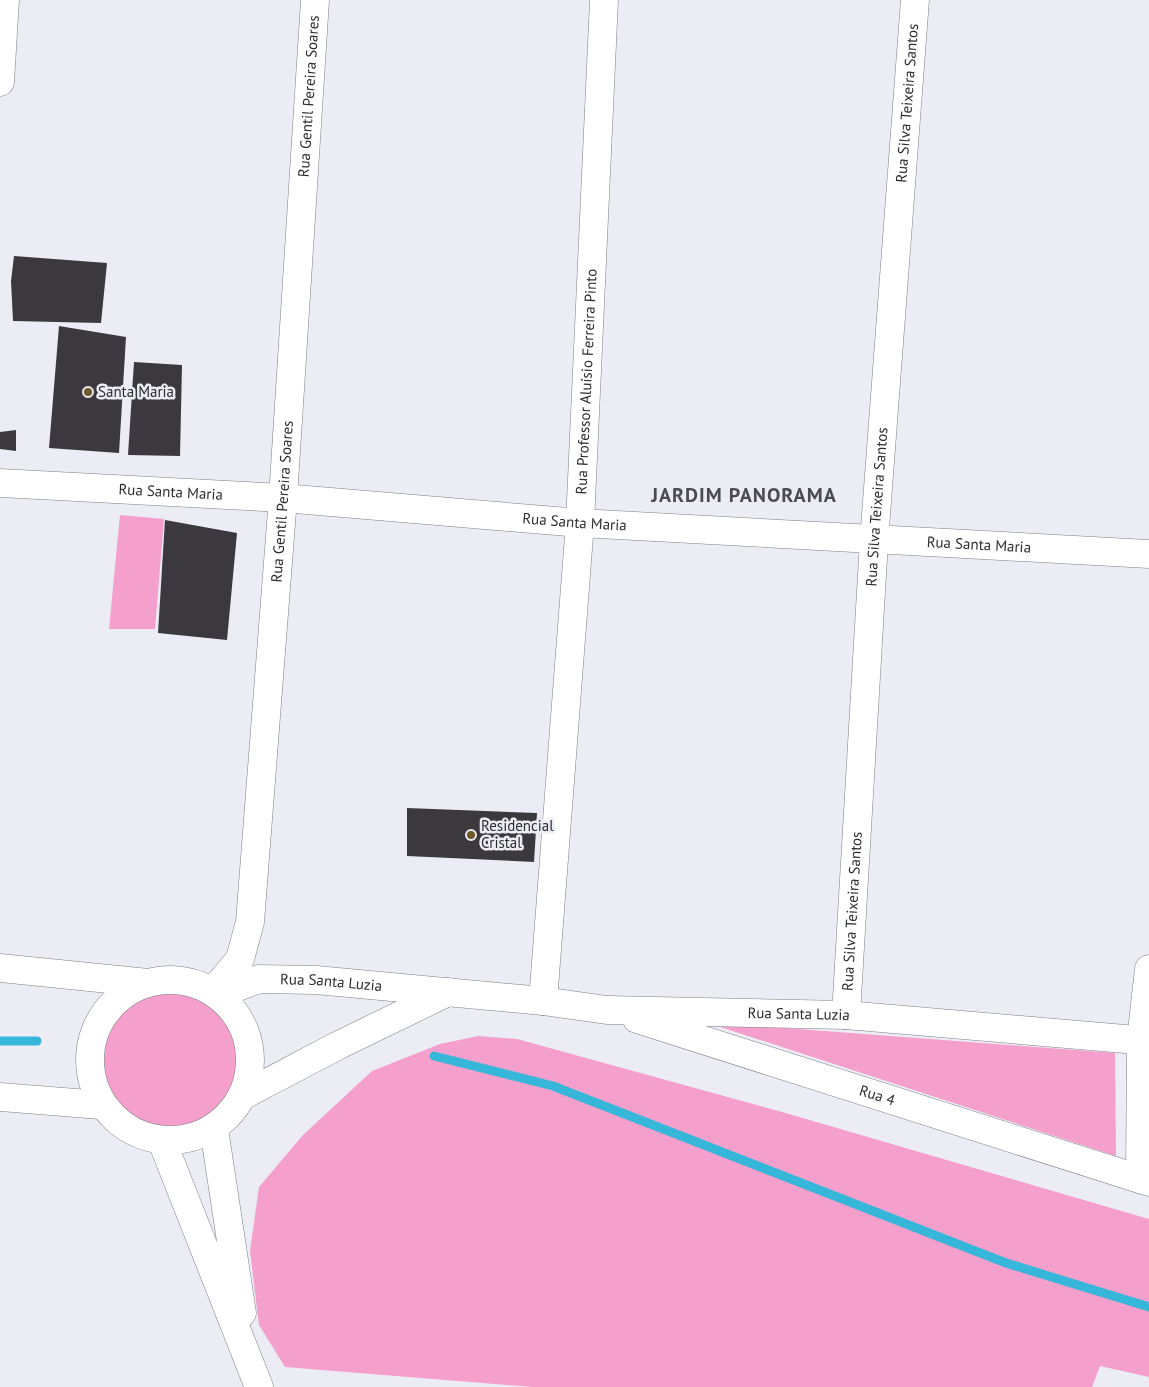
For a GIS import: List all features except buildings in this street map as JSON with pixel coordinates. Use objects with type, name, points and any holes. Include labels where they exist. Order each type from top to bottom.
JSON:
[{"type":"street","points":[[0,82],[5,0]]},
{"type":"street","name":"Rua Gentil Pereira Soares","points":[[215,993],[240,958],[250,922],[283,498],[315,0]]},
{"type":"street","name":"Rua Professor Aluísio Ferreira Pinto","points":[[543,1001],[580,523],[604,0]]},
{"type":"street","name":"Rua Silva Teixeira Santos","points":[[846,1015],[874,540],[915,0]]},
{"type":"street","name":"Rua Santa Maria","points":[[0,484],[283,498],[580,523],[1149,554]]},
{"type":"street","points":[[0,968],[148,983]]},
{"type":"street","points":[[1144,1180],[1145,1040],[1149,969]]},
{"type":"street","name":"Rua Santa Luzia","points":[[215,993],[259,979],[316,980],[543,1001],[607,1010],[846,1015],[1145,1040]]},
{"type":"street","points":[[244,1095],[252,1059],[242,1023],[215,993],[198,984],[181,980],[164,980],[148,983],[121,996],[100,1019],[90,1047],[90,1077],[101,1105],[117,1123],[139,1136],[162,1141],[214,1129],[244,1095],[337,1046],[448,992]]},
{"type":"street","name":"Rua 4","points":[[607,1010],[1144,1180]]},
{"type":"street","points":[[0,1097],[101,1105]]},
{"type":"street","points":[[214,1129],[249,1361]]},
{"type":"street","points":[[162,1141],[258,1387]]},
{"type":"shaded area","points":[[120,515],[164,519],[155,629],[109,629]]},
{"type":"shaded area","points":[[170,990],[184,991],[197,995],[219,1011],[235,1033],[239,1046],[239,1074],[235,1087],[219,1109],[197,1125],[184,1129],[170,1130],[156,1129],[143,1125],[121,1109],[105,1087],[101,1074],[100,1060],[101,1046],[105,1033],[121,1011],[143,995],[156,991]]},
{"type":"shaded area","points":[[705,1022],[1115,1053],[1116,1156]]},
{"type":"shaded area","points":[[478,1036],[517,1039],[782,1112],[1149,1219],[1149,1377],[1100,1366],[1092,1387],[533,1387],[285,1367],[259,1325],[250,1251],[259,1187],[303,1135],[372,1071],[440,1044]]},
{"type":"waterway","points":[[0,1041],[37,1041]]},
{"type":"waterway","points":[[434,1056],[553,1086],[1006,1263],[1149,1307]]},
{"type":"place","name":"Santa Maria","points":[[88,392]]},
{"type":"place","name":"Residencial Cristal","points":[[471,835]]},
{"type":"district","name":"JARDIM PANORAMA","points":[[744,495]]}]
